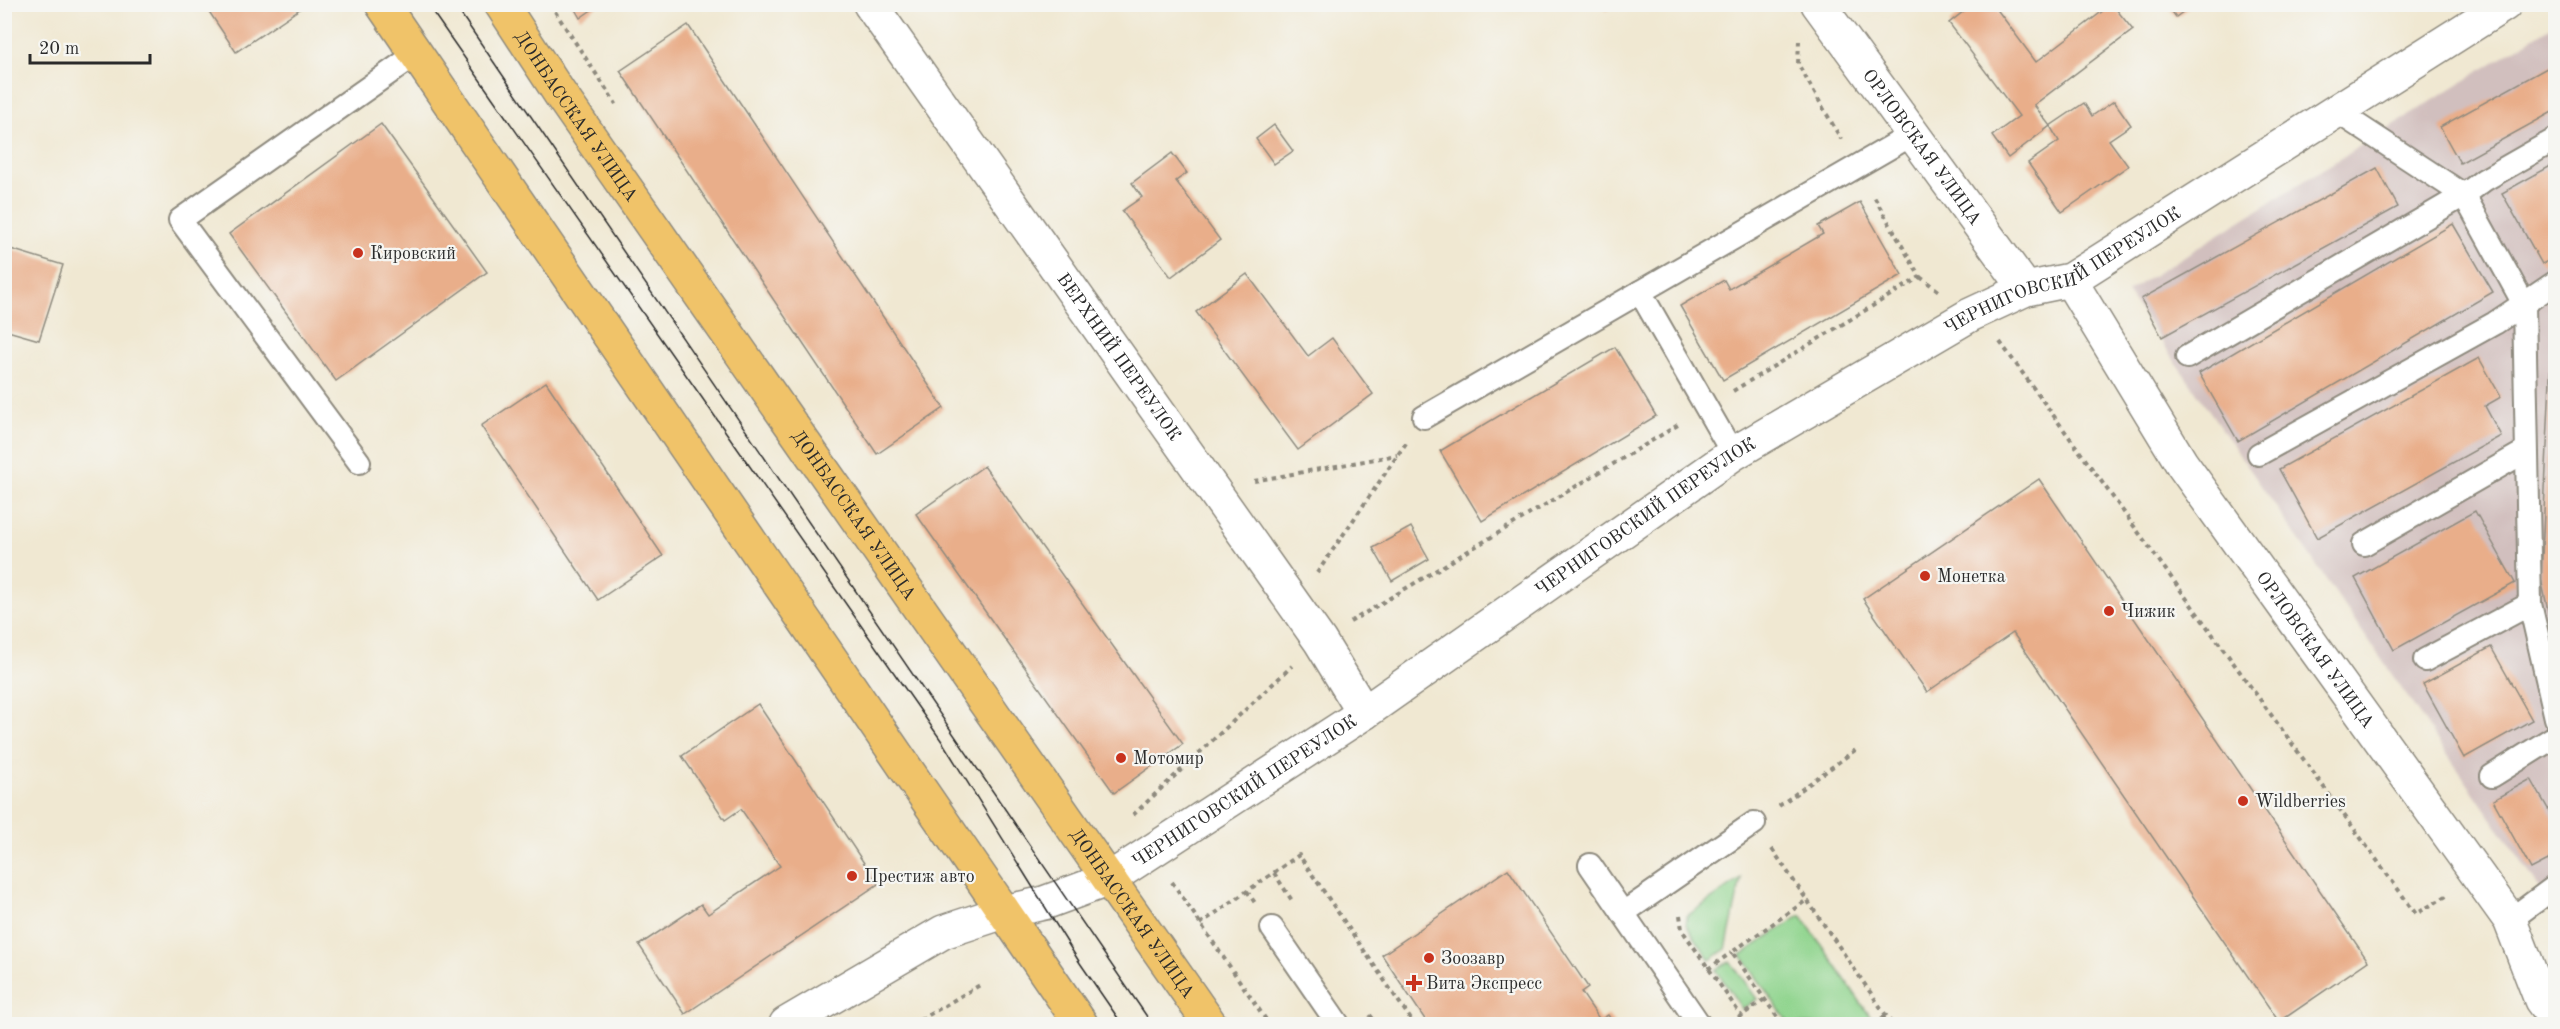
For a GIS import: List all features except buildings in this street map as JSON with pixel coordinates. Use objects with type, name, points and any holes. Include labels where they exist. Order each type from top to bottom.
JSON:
[{"type":"main road","points":[[382,4],[1081,1024]]},
{"type":"main road","name":"ДОНБАССКАЯ УЛИЦА","points":[[501,4],[574,114],[1210,1024]]},
{"type":"street","name":"ВЕРХНИЙ ПЕРЕУЛОК","points":[[870,4],[1320,640],[1364,713]]},
{"type":"street","name":"ОРЛОВСКАЯ УЛИЦА","points":[[1818,4],[2026,289]]},
{"type":"street","name":"ЧЕРНИГОВСКИЙ ПЕРЕУЛОК","points":[[786,1024],[943,932],[1004,912],[1044,903],[1109,879],[1364,713],[1733,454],[1970,315],[2026,289],[2070,280],[2505,4]]},
{"type":"street","name":"ОРЛОВСКАЯ УЛИЦА","points":[[2070,280],[2182,464],[2510,920],[2541,1000],[2556,1020]]},
{"type":"lane","points":[[359,462],[180,220],[416,54]]},
{"type":"lane","points":[[2336,111],[2464,195],[2524,304],[2529,604],[2556,718]]},
{"type":"lane","points":[[1424,417],[1912,134]]},
{"type":"lane","points":[[2187,357],[2556,139]]},
{"type":"lane","points":[[2259,454],[2495,323],[2556,282]]},
{"type":"lane","points":[[1640,292],[1733,454]]},
{"type":"lane","points":[[2364,544],[2526,451]]},
{"type":"lane","points":[[2425,660],[2529,604]]},
{"type":"lane","points":[[2492,776],[2556,736]]},
{"type":"lane","points":[[1623,913],[1754,823]]},
{"type":"lane","points":[[1590,865],[1699,1024]]},
{"type":"lane","points":[[2510,920],[2556,886]]},
{"type":"lane","points":[[1272,928],[1338,1024]]},
{"type":"path","points":[[1128,820],[1320,640],[1920,277],[1798,64],[1799,40]]},
{"type":"path","points":[[2005,346],[2416,914],[2456,890]]},
{"type":"path","points":[[1294,606],[1424,417]]},
{"type":"path","points":[[1252,481],[1398,455]]},
{"type":"path","points":[[1754,823],[1858,748]]},
{"type":"path","points":[[1761,854],[1771,848],[1892,1024]]},
{"type":"path","points":[[1151,852],[1269,1024]]},
{"type":"path","points":[[1200,924],[1299,855],[1414,1024]]},
{"type":"path","points":[[1782,1024],[1732,952],[1808,900]]},
{"type":"path","points":[[1684,907],[1679,917],[1682,930],[1747,1024]]},
{"type":"path","points":[[913,1024],[980,985]]},
{"type":"path","points":[[1729,1024],[1765,999]]},
{"type":"path","points":[[1874,1024],[1886,1016]]},
{"type":"shaded area","points":[[2555,24],[2555,910],[2127,292]]},
{"type":"green space","points":[[1741,879],[1726,949],[1710,960],[1686,925],[1687,916]]},
{"type":"green space","points":[[1801,915],[1874,1022],[1870,1024],[1789,1024],[1741,955]]},
{"type":"green space","points":[[1730,961],[1757,999],[1742,1009],[1716,970]]},
{"type":"tram line","points":[[427,4],[943,743],[1080,963],[1122,1024]]},
{"type":"tram line","points":[[454,4],[1152,1024]]},
{"type":"place","name":"Кировский","points":[[358,253]]},
{"type":"place","name":"Монетка","points":[[1925,576]]},
{"type":"place","name":"Чижик","points":[[2109,611]]},
{"type":"place","name":"Мотомир","points":[[1121,758]]},
{"type":"place","name":"Wildberries","points":[[2243,801]]},
{"type":"place","name":"Престиж авто","points":[[852,876]]},
{"type":"place","name":"Зоозавр","points":[[1429,958]]},
{"type":"place","name":"Вита Экспресс","points":[[1414,983]]}]
